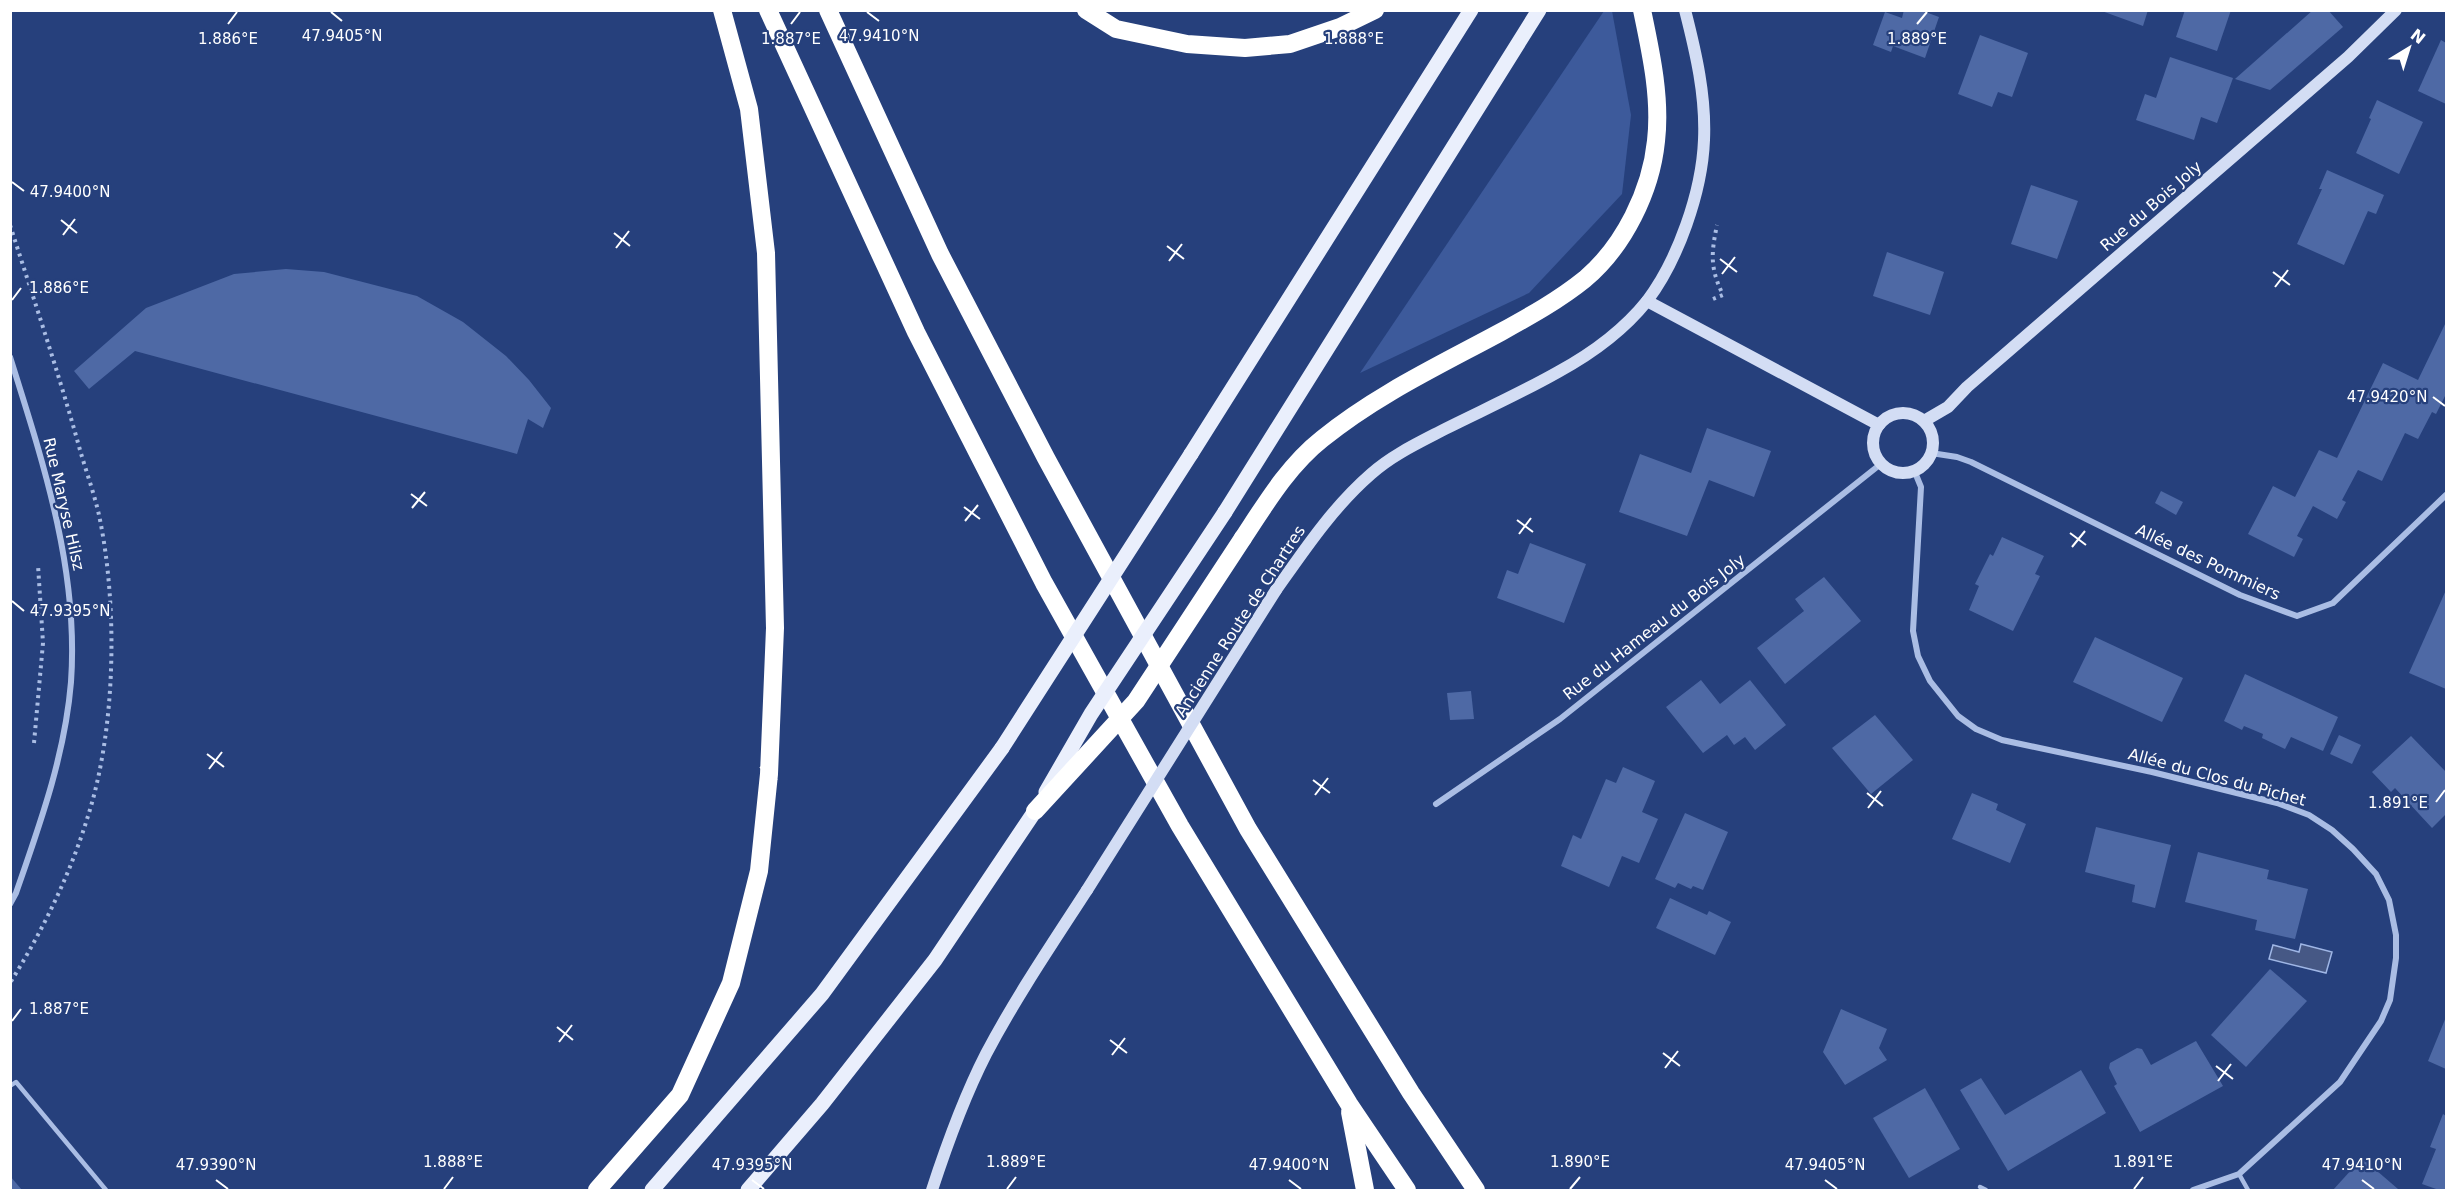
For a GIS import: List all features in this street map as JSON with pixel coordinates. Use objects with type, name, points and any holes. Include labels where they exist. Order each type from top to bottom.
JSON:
[{"type":"highway","points":[[597,1191],[680,1095],[731,983],[759,871],[769,774],[775,628],[766,253],[749,109],[722,10]]},
{"type":"highway","points":[[768,10],[916,332],[1044,583],[1180,826],[1349,1104],[1407,1191]]},
{"type":"highway","points":[[828,10],[940,254],[1046,458],[1243,819],[1411,1093],[1476,1191]]},
{"type":"highway","points":[[1086,10],[1116,29],[1187,44],[1245,48],[1290,44],[1340,27],[1375,10]]},
{"type":"highway","points":[[1035,811],[1136,701],[1278,484],[1320,440],[1377,400],[1545,307],[1586,278],[1613,249],[1632,218],[1650,177],[1656,140],[1656,96],[1652,56],[1642,10]]},
{"type":"highway","points":[[1349,1104],[1365,1191]]},
{"type":"main road","points":[[652,1191],[822,993],[1002,748],[1471,10]]},
{"type":"main road","points":[[748,1191],[822,1104],[935,960],[1035,811],[1091,714],[1225,512],[1539,10]]},
{"type":"main road","name":"Ancienne Route de Chartres","points":[[932,1191],[946,1147],[985,1056],[1024,986],[1276,590],[1328,517],[1371,473],[1414,445],[1559,372],[1596,349],[1647,301],[1669,265],[1688,219],[1699,182],[1704,141],[1703,100],[1685,10]]},
{"type":"main road","name":"Rue du Bois Joly","points":[[1924,421],[1948,407],[1967,387],[2348,57],[2388,12]]},
{"type":"main road","points":[[1647,301],[1879,425]]},
{"type":"main road","points":[[1895,414],[1915,415],[1924,421],[1932,436],[1931,453],[1927,460],[1914,470],[1896,472],[1882,463],[1873,444],[1879,425],[1895,414]]},
{"type":"street","name":"Rue Maryse Hilsz","points":[[10,357],[49,487],[64,554],[72,622],[71,682],[61,748],[45,808],[16,893],[10,904]]},
{"type":"street","name":"Allée des Pommiers","points":[[1931,453],[1957,457],[1971,462],[2240,595],[2297,616],[2333,603],[2446,495]]},
{"type":"street","name":"Rue du Hameau du Bois Joly","points":[[1436,804],[1560,719],[1882,463]]},
{"type":"street","name":"Allée du Clos du Pichet","points":[[1914,470],[1921,487],[1914,631],[1918,656],[1930,681],[1958,716],[1976,729],[2002,740],[2152,772],[2277,803],[2309,815],[2332,830],[2353,849],[2376,874],[2389,900],[2396,935],[2396,958],[2390,1000],[2381,1021],[2340,1082],[2239,1174],[2193,1191]]},
{"type":"lane","points":[[10,1086],[16,1082],[106,1191]]},
{"type":"lane","points":[[2239,1174],[2248,1191]]},
{"type":"lane","points":[[1980,1187],[1986,1191]]},
{"type":"path","points":[[34,750],[42,643],[38,562]]},
{"type":"shaded area","points":[[1604,11],[1612,11],[1631,115],[1622,194],[1529,293],[1360,373]]},
{"type":"shaded area","points":[[2301,944],[2332,952],[2326,973],[2269,959],[2273,945],[2299,952]]},
{"type":"building","points":[[1904,10],[1920,10],[1939,17],[1925,58],[1893,46],[1891,52],[1873,45],[1885,12],[1902,18]]},
{"type":"building","points":[[2099,10],[2148,10],[2143,26]]},
{"type":"building","points":[[2185,10],[2231,10],[2217,51],[2176,37]]},
{"type":"building","points":[[2313,10],[2328,10],[2343,27],[2270,90],[2235,79]]},
{"type":"building","points":[[1980,35],[2028,53],[2012,97],[1998,92],[1992,107],[1958,94]]},
{"type":"building","points":[[2441,40],[2446,43],[2446,104],[2418,91]]},
{"type":"building","points":[[2170,57],[2233,78],[2217,123],[2201,117],[2194,140],[2136,120],[2145,94],[2156,98]]},
{"type":"building","points":[[2377,100],[2423,122],[2399,174],[2356,153]]},
{"type":"building","points":[[2327,170],[2384,195],[2376,214],[2368,211],[2344,265],[2297,244],[2322,189],[2319,189]]},
{"type":"building","points":[[2031,185],[2078,201],[2057,259],[2011,244]]},
{"type":"building","points":[[1887,252],[1944,272],[1930,315],[1873,296]]},
{"type":"building","points":[[286,269],[324,272],[417,296],[463,322],[506,356],[551,408],[543,428],[528,419],[517,454],[135,351],[89,389],[74,371],[146,308],[234,274]]},
{"type":"building","points":[[2446,322],[2446,394],[2436,414],[2432,412],[2418,439],[2405,433],[2382,481],[2358,470],[2342,500],[2346,502],[2337,519],[2313,506],[2297,536],[2303,539],[2294,557],[2248,534],[2273,486],[2295,497],[2319,450],[2337,458],[2383,363],[2418,380]]},
{"type":"building","points":[[1707,428],[1771,451],[1754,497],[1709,480],[1687,536],[1619,512],[1640,454],[1691,473]]},
{"type":"building","points":[[2161,491],[2183,502],[2176,515],[2155,503]]},
{"type":"building","points":[[2002,537],[2044,556],[2035,574],[2040,576],[2013,631],[1969,610],[1979,586],[1975,584],[1990,554],[1993,556]]},
{"type":"building","points":[[1530,543],[1586,564],[1564,623],[1497,598],[1507,570],[1518,574]]},
{"type":"building","points":[[1824,577],[1861,621],[1785,684],[1757,648],[1804,611],[1795,599]]},
{"type":"building","points":[[2446,590],[2446,689],[2409,673]]},
{"type":"building","points":[[2095,637],[2183,678],[2162,722],[2073,682]]},
{"type":"building","points":[[2245,674],[2338,717],[2323,751],[2291,737],[2285,749],[2262,738],[2263,734],[2244,726],[2242,730],[2224,721]]},
{"type":"building","points":[[1701,680],[1720,704],[1750,680],[1786,725],[1755,750],[1745,737],[1734,745],[1727,735],[1703,753],[1666,707]]},
{"type":"building","points":[[1471,691],[1474,719],[1450,720],[1447,693]]},
{"type":"building","points":[[1875,715],[1913,760],[1871,794],[1832,748]]},
{"type":"building","points":[[2339,735],[2361,745],[2352,764],[2330,754]]},
{"type":"building","points":[[2411,736],[2446,772],[2446,814],[2432,828],[2395,788],[2391,792],[2372,772]]},
{"type":"building","points":[[1623,767],[1655,781],[1642,812],[1658,819],[1639,863],[1622,856],[1609,887],[1561,866],[1573,835],[1581,839],[1606,779],[1616,783]]},
{"type":"building","points":[[1972,793],[1998,804],[1996,810],[2026,824],[2010,863],[1952,839]]},
{"type":"building","points":[[1685,813],[1728,832],[1703,890],[1693,886],[1691,889],[1678,883],[1675,888],[1655,879]]},
{"type":"building","points":[[2096,827],[2171,845],[2155,908],[2132,902],[2135,885],[2085,872]]},
{"type":"building","points":[[2198,852],[2269,870],[2267,879],[2308,889],[2295,939],[2255,930],[2257,920],[2185,902]]},
{"type":"building","points":[[1670,898],[1707,915],[1709,911],[1731,922],[1715,955],[1656,928]]},
{"type":"building","points":[[2270,969],[2307,1001],[2246,1067],[2211,1035]]},
{"type":"building","points":[[1841,1009],[1887,1029],[1879,1048],[1887,1060],[1845,1085],[1823,1052]]},
{"type":"building","points":[[2446,1017],[2446,1069],[2428,1061]]},
{"type":"building","points":[[2196,1041],[2223,1086],[2140,1132],[2114,1086],[2117,1084],[2109,1068],[2110,1063],[2137,1048],[2142,1049],[2151,1065]]},
{"type":"building","points":[[2081,1070],[2106,1113],[2008,1171],[1960,1090],[1981,1078],[2005,1115]]},
{"type":"building","points":[[1925,1088],[1960,1149],[1909,1178],[1873,1118]]},
{"type":"building","points":[[2443,1114],[2446,1116],[2446,1190],[2439,1190],[2422,1184],[2436,1149],[2430,1147]]},
{"type":"building","points":[[2362,1158],[2398,1189],[2333,1190]]},
{"type":"building","points":[[10,1176],[22,1190],[10,1190]]}]
